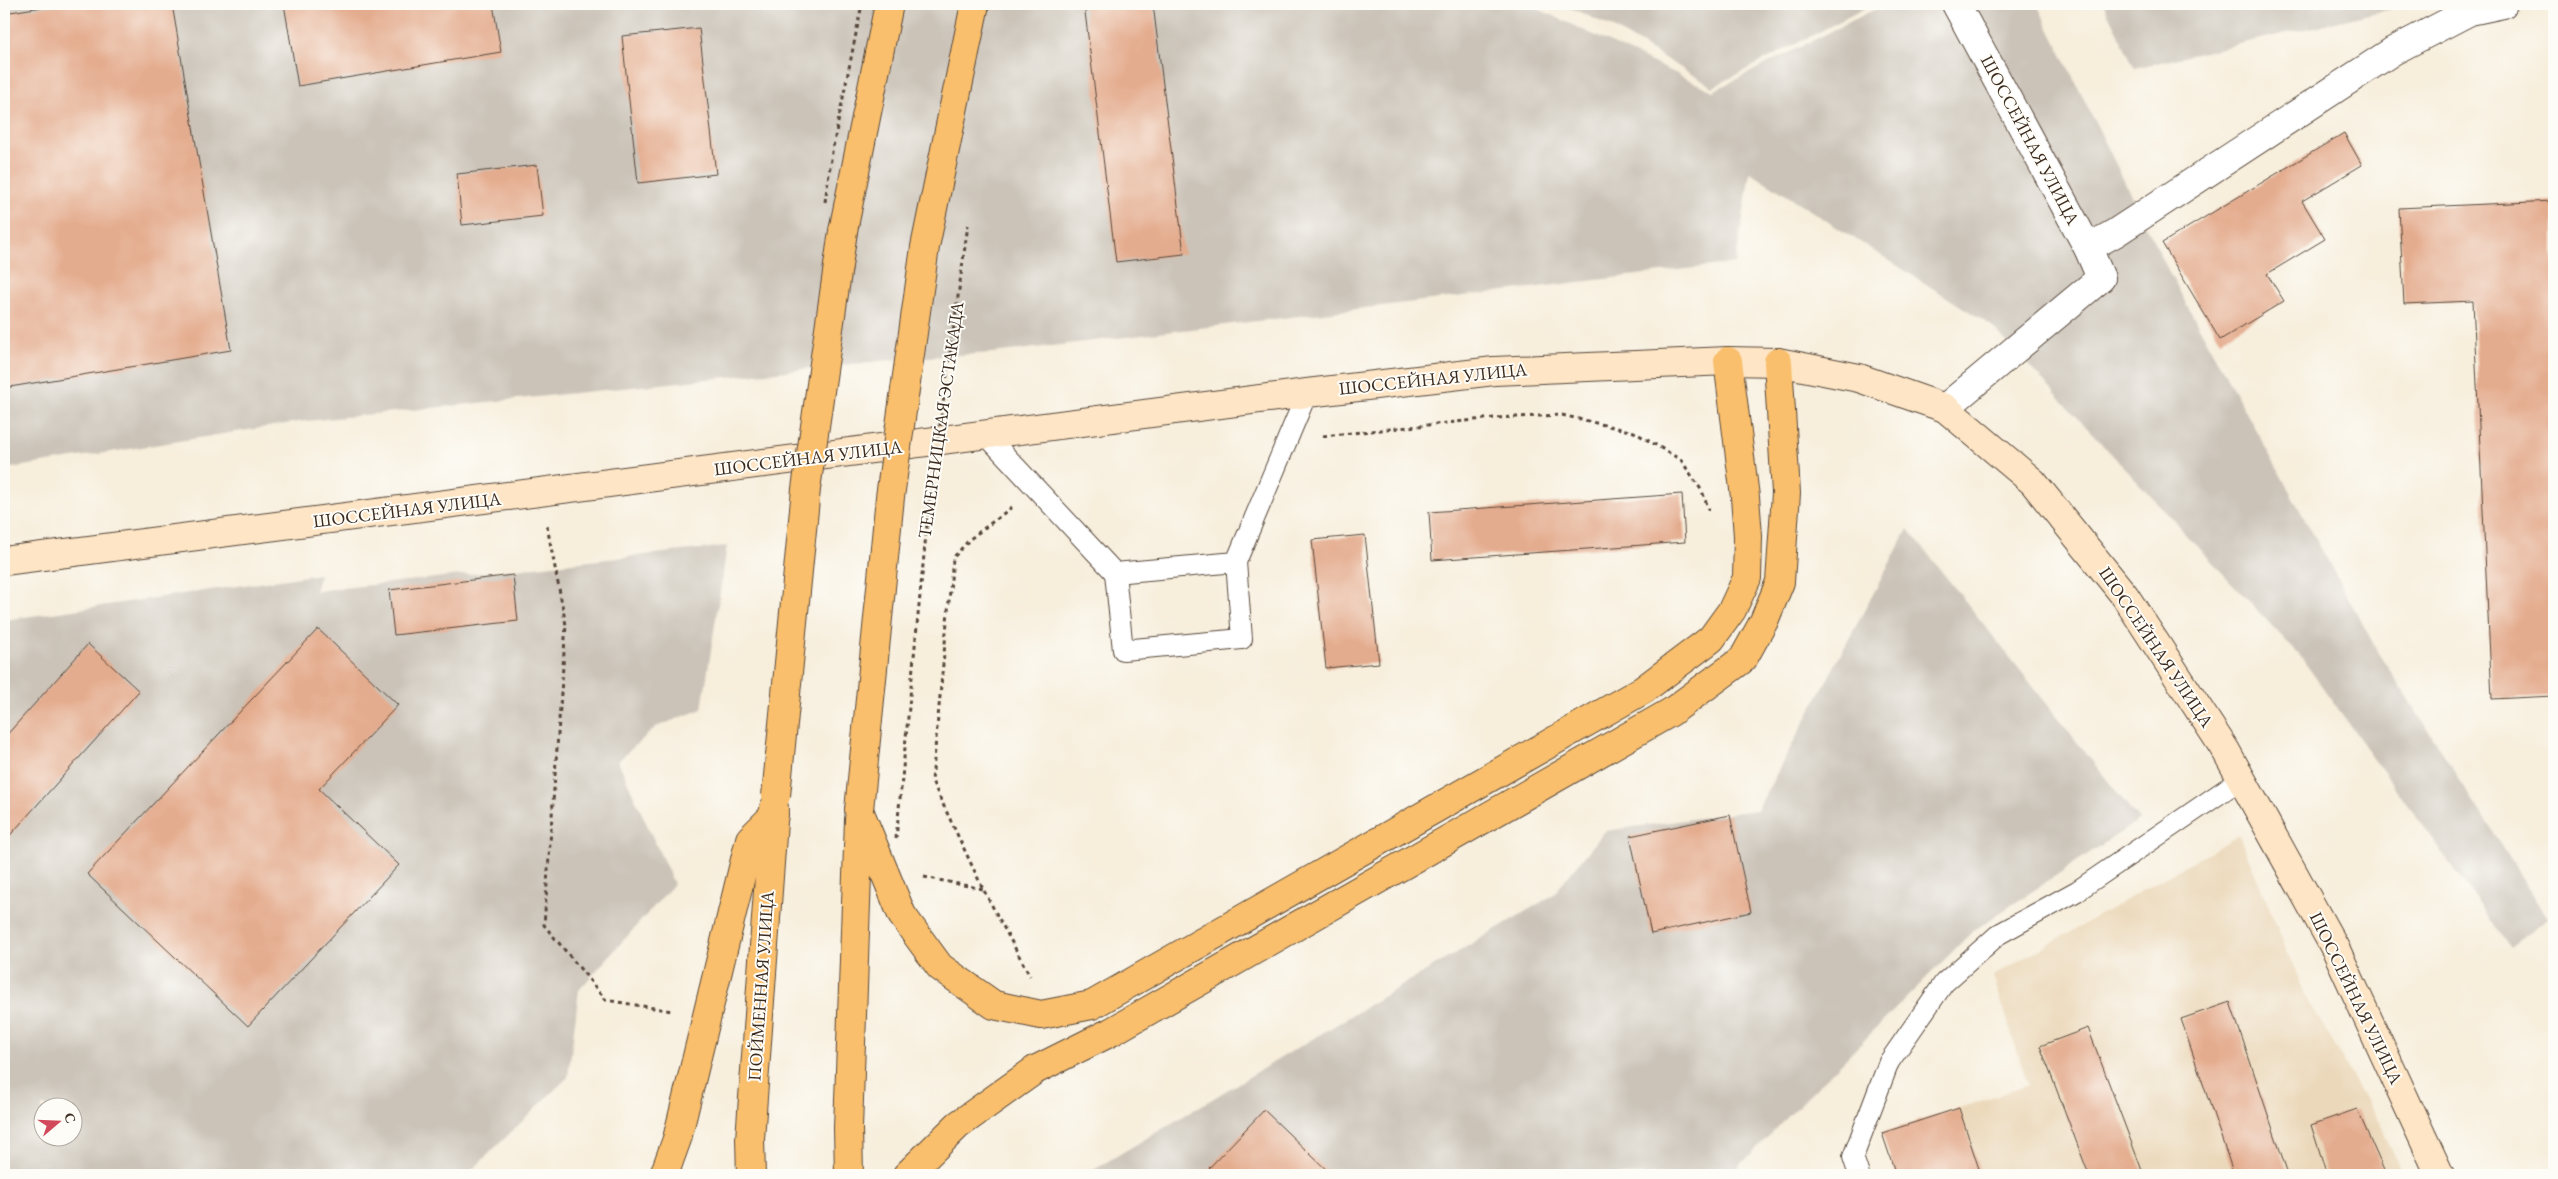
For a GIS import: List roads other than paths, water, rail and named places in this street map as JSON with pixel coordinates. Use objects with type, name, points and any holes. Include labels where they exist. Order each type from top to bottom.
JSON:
[{"type":"main road","points":[[664,1175],[677,1139],[750,839],[775,806],[806,489],[842,231],[889,4]]},
{"type":"main road","points":[[849,1175],[848,1118],[859,810],[890,496],[925,247],[975,4]]},
{"type":"main road","points":[[859,810],[902,915],[940,967],[994,1005],[1042,1015],[1092,1005],[1643,690],[1711,639],[1732,610],[1747,578],[1748,536],[1745,497],[1728,361]]},
{"type":"main road","name":"ШОССЕЙНАЯ УЛИЦА","points":[[4,561],[987,436],[1307,393],[1494,371],[1728,361],[1778,362],[1859,378],[1945,408],[2033,482],[2113,581],[2221,743],[2242,779],[2337,952],[2440,1175]]},
{"type":"main road","points":[[907,1175],[958,1125],[1035,1070],[1111,1032],[1672,712],[1743,659],[1764,621],[1780,582],[1786,493],[1778,362]]},
{"type":"main road","name":"ПОЙМЕННАЯ УЛИЦА","points":[[751,1175],[750,1139],[775,806]]},
{"type":"street","name":"ШОССЕЙНАЯ УЛИЦА","points":[[1945,408],[2101,278],[2088,248],[1956,4]]},
{"type":"street","points":[[2088,248],[2115,233],[2393,51],[2470,11],[2503,4]]},
{"type":"lane","points":[[987,436],[1115,573],[1123,650],[1242,639],[1236,562],[1307,393]]},
{"type":"lane","points":[[1115,573],[1236,562]]},
{"type":"lane","points":[[1859,1175],[1853,1157],[1890,1062],[1944,983],[1999,934],[2077,891],[2242,779]]}]
